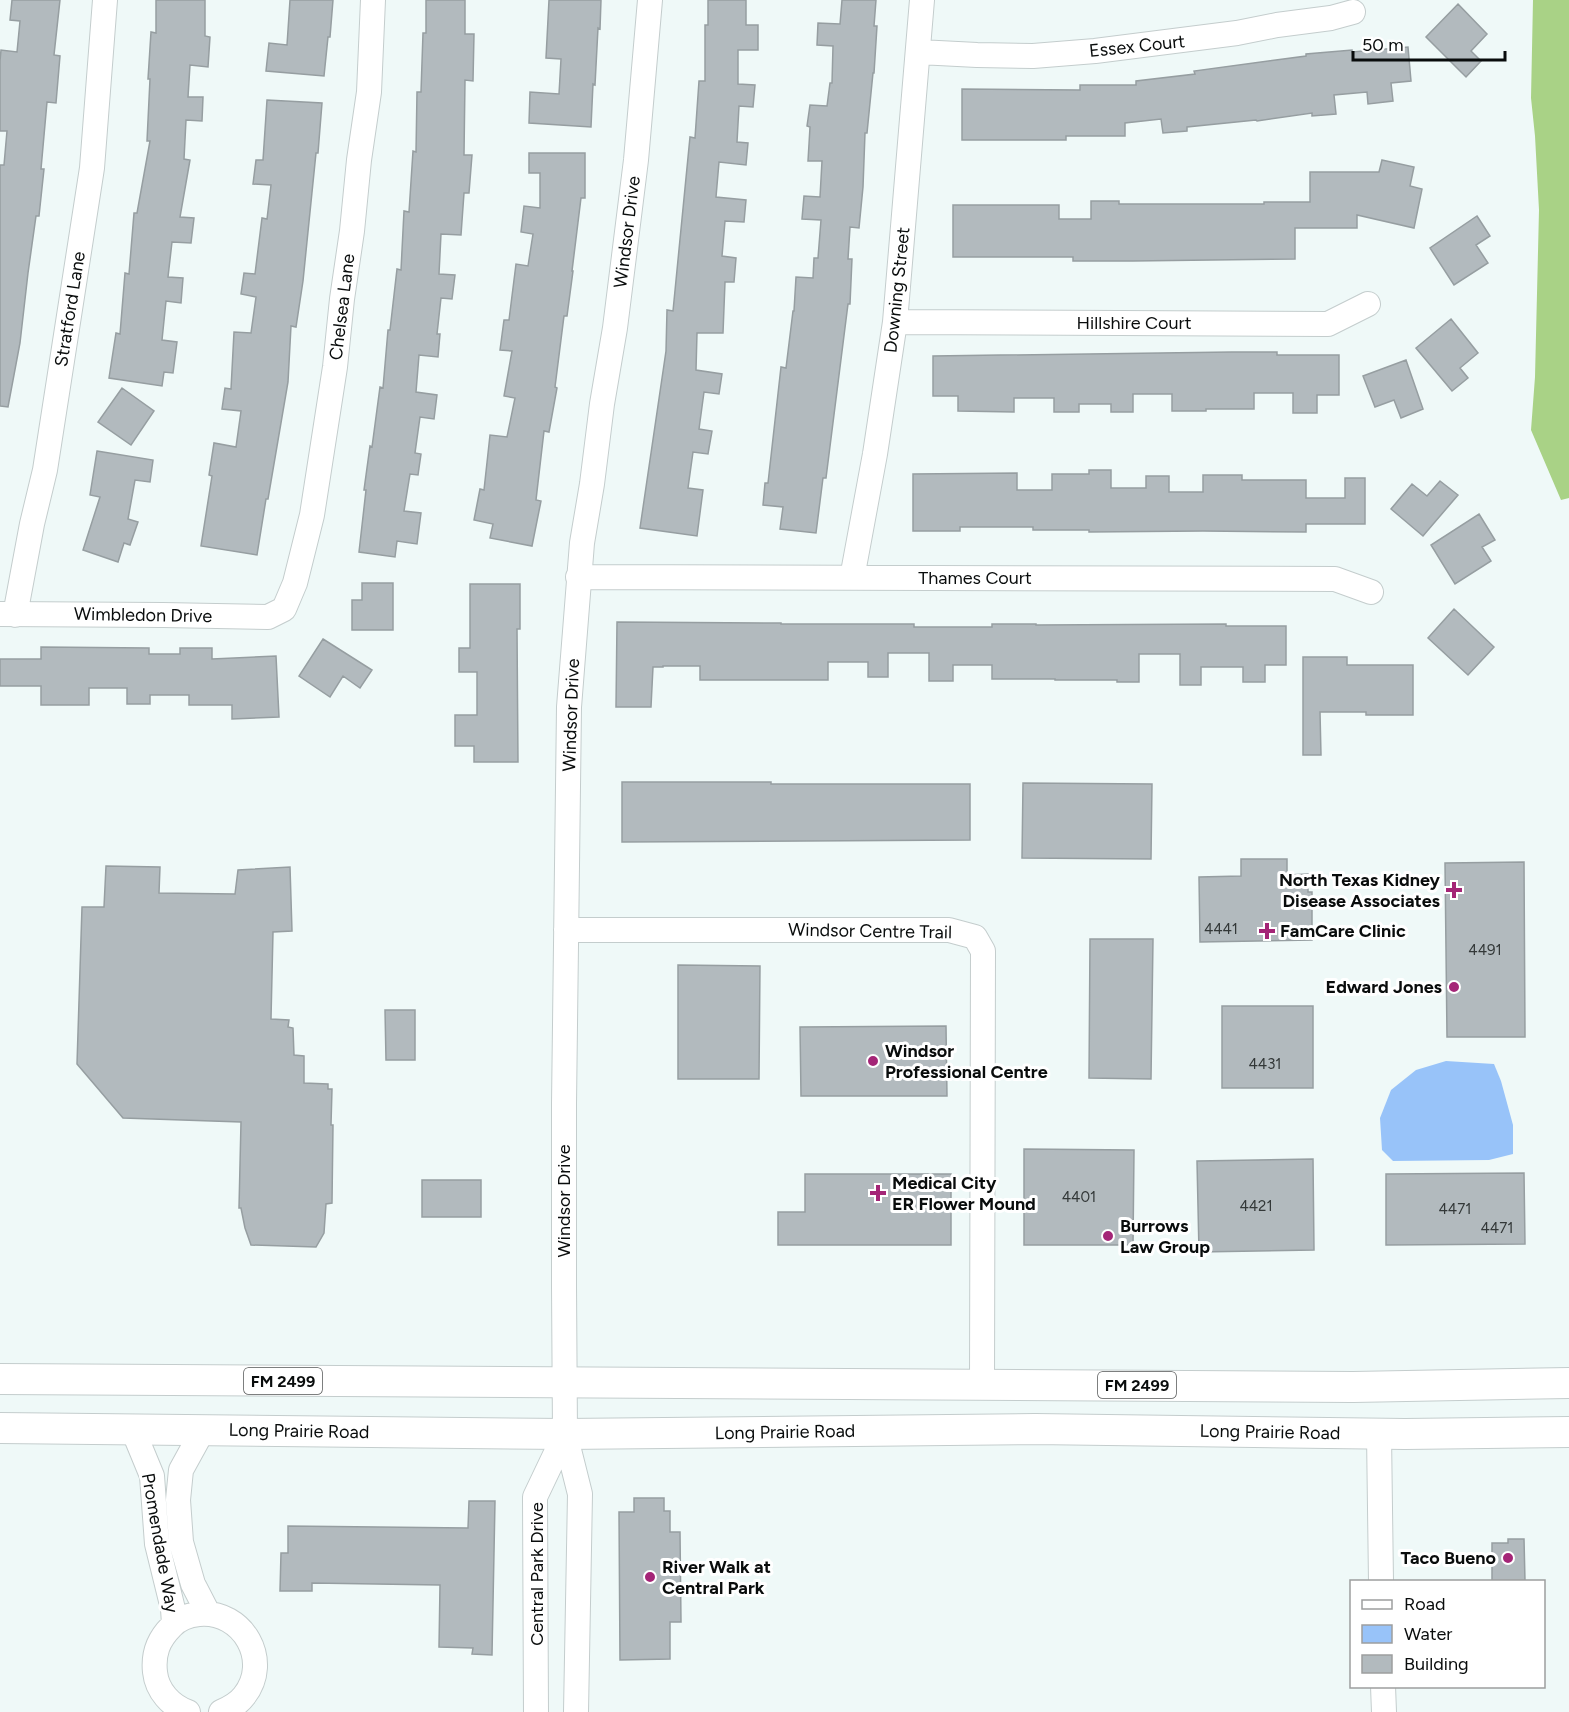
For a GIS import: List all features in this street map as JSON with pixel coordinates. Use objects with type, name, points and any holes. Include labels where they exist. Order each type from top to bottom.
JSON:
[{"type":"main road","name":"FM 2499","points":[[0,1379],[1353,1387],[1569,1383]]},
{"type":"main road","name":"Long Prairie Road","points":[[0,1428],[565,1434],[1024,1429],[1379,1434],[1569,1432]]},
{"type":"street","name":"Stratford Lane","points":[[7,614],[45,470],[92,168],[105,0]]},
{"type":"street","name":"Chelsea Lane","points":[[284,609],[295,583],[312,515],[335,367],[358,160],[369,92],[373,0]]},
{"type":"street","name":"Windsor Drive","points":[[565,1434],[564,1104],[569,707],[578,577],[615,327],[636,160],[650,0]]},
{"type":"street","name":"Downing Street","points":[[852,578],[875,454],[895,322],[922,0]]},
{"type":"street","name":"Essex Court","points":[[919,52],[1033,56],[1095,51],[1237,33],[1331,18],[1353,12]]},
{"type":"street","name":"Hillshire Court","points":[[895,322],[1328,324],[1368,304]]},
{"type":"street","name":"Thames Court","points":[[578,577],[1335,579],[1371,591]]},
{"type":"street","name":"Wimbledon Drive","points":[[7,614],[268,617],[284,609]]},
{"type":"street","name":"Windsor Centre Trail","points":[[566,930],[949,930],[975,937],[983,951],[982,1385]]},
{"type":"street","name":"Promendade Way","points":[[132,1430],[152,1476],[157,1544],[173,1610],[174,1624]]},
{"type":"street","name":"Promendade Way","points":[[203,1430],[181,1470],[178,1500],[181,1542],[193,1584],[208,1613]]},
{"type":"street","name":"Central Park Drive","points":[[536,1712],[535,1497],[565,1434]]},
{"type":"street","points":[[565,1434],[580,1494],[576,1712]]},
{"type":"street","points":[[1379,1434],[1382,1580]]},
{"type":"street","points":[[184,1711],[170,1702],[161,1691],[155,1677],[156,1648],[163,1634],[174,1624],[190,1616],[208,1613],[234,1623],[244,1632],[255,1658],[251,1685],[233,1706],[221,1712]]},
{"type":"street","points":[[1383,1688],[1384,1712]]},
{"type":"green space","points":[[1533,0],[1569,0],[1569,498],[1561,500],[1531,430],[1535,377],[1539,210],[1531,98]]},
{"type":"water","points":[[1446,1061],[1494,1064],[1513,1125],[1513,1154],[1489,1160],[1393,1161],[1382,1150],[1380,1118],[1391,1090],[1416,1070]]},
{"type":"building","points":[[12,0],[60,0],[54,55],[60,56],[56,103],[47,102],[39,216],[36,216],[20,343],[8,407],[0,406],[0,165],[4,165],[7,131],[0,131],[0,61],[1,50],[17,52],[20,21],[10,20]]},
{"type":"building","points":[[156,0],[205,0],[205,36],[210,37],[208,67],[190,65],[188,97],[203,97],[202,121],[186,120],[184,159],[190,160],[180,217],[194,218],[191,243],[172,242],[168,277],[183,278],[181,303],[166,301],[162,340],[177,342],[173,373],[164,372],[162,386],[109,378],[116,333],[120,334],[125,273],[129,274],[134,213],[137,213],[150,141],[147,141],[150,79],[148,79],[151,32],[156,33]]},
{"type":"building","points":[[290,0],[333,0],[324,76],[266,71],[269,43],[287,45]]},
{"type":"building","points":[[426,0],[465,0],[465,34],[474,34],[473,81],[465,80],[464,155],[472,155],[469,193],[464,193],[461,235],[441,234],[439,274],[455,275],[452,299],[441,298],[437,334],[440,334],[438,357],[419,355],[416,392],[437,395],[434,419],[420,417],[415,453],[421,454],[418,475],[410,474],[404,511],[421,513],[417,544],[397,541],[395,557],[359,552],[370,446],[372,447],[380,387],[383,388],[388,330],[390,330],[397,269],[401,270],[404,211],[409,212],[413,151],[416,152],[417,92],[421,92],[423,33],[426,33]]},
{"type":"building","points":[[549,0],[601,0],[591,127],[529,123],[530,92],[559,94],[561,59],[546,58]]},
{"type":"building","points":[[708,0],[746,0],[746,25],[758,25],[758,50],[738,50],[738,84],[755,85],[753,107],[739,106],[737,142],[748,143],[746,165],[719,162],[716,197],[746,200],[744,222],[725,221],[722,256],[736,258],[734,282],[725,282],[723,333],[697,333],[696,370],[722,374],[719,394],[704,392],[699,429],[712,431],[708,454],[693,452],[688,488],[703,490],[697,536],[640,528],[666,351],[667,310],[673,311],[690,137],[695,138],[699,81],[705,81],[705,25],[708,25]]},
{"type":"building","points":[[842,0],[876,0],[874,26],[877,26],[874,73],[867,133],[865,133],[859,228],[850,227],[848,259],[852,259],[850,304],[848,304],[826,478],[823,478],[816,533],[780,529],[783,507],[763,505],[765,483],[768,483],[781,367],[786,368],[796,277],[813,278],[814,258],[818,258],[821,220],[802,219],[804,196],[820,197],[822,161],[808,161],[810,127],[807,126],[810,105],[827,106],[830,83],[832,83],[833,46],[817,45],[818,23],[840,24]]},
{"type":"building","points":[[1458,4],[1487,34],[1471,51],[1481,61],[1466,77],[1426,37]]},
{"type":"building","points":[[1408,47],[1411,81],[1391,83],[1393,101],[1368,104],[1367,92],[1334,95],[1336,114],[1312,116],[1312,113],[1257,121],[1187,127],[1187,131],[1163,133],[1161,119],[1125,123],[1125,136],[1066,136],[1066,140],[962,140],[962,89],[1080,90],[1080,85],[1136,85],[1136,81],[1195,74],[1194,71],[1306,56],[1306,54]]},
{"type":"building","points":[[267,100],[322,103],[303,281],[296,327],[291,326],[288,382],[257,555],[201,546],[212,476],[209,475],[214,443],[236,447],[241,411],[222,409],[225,388],[231,389],[234,332],[251,333],[256,297],[241,294],[244,273],[255,274],[262,218],[267,219],[271,185],[253,184],[256,160],[263,160]]},
{"type":"building","points":[[529,153],[585,153],[585,198],[581,198],[567,316],[564,316],[555,387],[557,388],[549,432],[544,431],[536,500],[541,501],[532,546],[490,538],[493,524],[474,520],[480,489],[484,490],[490,435],[507,437],[515,398],[504,396],[512,351],[500,350],[504,320],[509,320],[516,264],[528,266],[533,234],[521,232],[524,206],[540,208],[540,173],[529,173]]},
{"type":"building","points":[[1382,160],[1414,167],[1410,186],[1422,189],[1414,228],[1357,215],[1357,228],[1295,228],[1295,259],[1073,261],[1073,257],[953,257],[953,205],[1059,205],[1059,219],[1091,219],[1091,201],[1119,201],[1119,204],[1310,202],[1310,172],[1379,172]]},
{"type":"building","points":[[1477,216],[1490,236],[1476,245],[1488,263],[1454,285],[1430,248]]},
{"type":"building","points":[[1451,319],[1478,353],[1460,368],[1468,378],[1452,391],[1416,348]]},
{"type":"building","points":[[1232,352],[1339,355],[1339,395],[1317,395],[1317,413],[1293,413],[1293,393],[1254,393],[1254,409],[1206,409],[1206,411],[1172,411],[1172,394],[1133,394],[1133,412],[1111,412],[1111,404],[1079,404],[1079,412],[1054,412],[1054,398],[1014,398],[1014,412],[958,411],[958,396],[933,396],[933,356]]},
{"type":"building","points":[[1406,360],[1423,409],[1401,418],[1394,400],[1375,407],[1363,376]]},
{"type":"building","points":[[122,388],[154,411],[131,445],[98,422]]},
{"type":"building","points":[[97,451],[153,460],[150,482],[135,480],[128,519],[138,522],[130,545],[124,543],[118,562],[83,550],[100,497],[90,495]]},
{"type":"building","points":[[1089,470],[1111,470],[1111,488],[1146,488],[1146,476],[1169,476],[1169,492],[1203,492],[1203,475],[1242,475],[1242,480],[1306,480],[1306,498],[1345,498],[1345,478],[1365,478],[1365,524],[1306,524],[1306,532],[1089,532],[1089,530],[1033,530],[1033,527],[960,527],[960,531],[913,531],[913,474],[1017,473],[1017,490],[1052,490],[1052,474],[1089,474]]},
{"type":"building","points":[[1440,481],[1458,495],[1423,536],[1391,509],[1412,484],[1427,496]]},
{"type":"building","points":[[1479,514],[1495,540],[1482,547],[1491,561],[1455,584],[1431,545]]},
{"type":"building","points":[[362,583],[393,583],[393,630],[352,630],[352,600],[362,600]]},
{"type":"building","points":[[470,584],[520,584],[520,629],[517,629],[518,762],[474,762],[474,746],[455,746],[455,715],[477,715],[477,672],[459,672],[459,648],[470,648]]},
{"type":"building","points":[[1454,609],[1494,647],[1468,675],[1428,638]]},
{"type":"building","points":[[617,622],[914,624],[914,627],[992,627],[992,624],[1286,626],[1286,665],[1265,665],[1265,682],[1243,682],[1243,667],[1201,667],[1201,685],[1180,685],[1180,654],[1139,654],[1139,682],[992,679],[992,665],[953,665],[953,681],[929,681],[929,653],[888,653],[888,677],[868,677],[868,662],[828,662],[828,680],[700,680],[700,666],[663,666],[653,667],[651,707],[616,707]]},
{"type":"building","points":[[323,639],[372,670],[360,688],[343,676],[330,697],[299,676]]},
{"type":"building","points":[[41,647],[149,648],[149,654],[180,654],[180,648],[212,648],[212,659],[276,656],[279,717],[232,719],[232,705],[189,705],[189,695],[150,695],[150,704],[127,704],[127,688],[89,688],[89,705],[41,705],[41,686],[0,686],[0,659],[41,659]]},
{"type":"building","points":[[1303,657],[1347,657],[1347,665],[1413,665],[1413,715],[1320,712],[1321,755],[1303,755]]},
{"type":"building","points":[[622,782],[970,784],[970,840],[622,842]]},
{"type":"building","points":[[1023,783],[1152,784],[1151,859],[1022,858]]},
{"type":"building","points":[[1241,859],[1287,859],[1287,875],[1308,874],[1308,892],[1312,892],[1312,940],[1200,942],[1199,877],[1241,876]]},
{"type":"building","points":[[1524,862],[1525,1037],[1447,1037],[1445,863]]},
{"type":"building","points":[[106,866],[160,867],[159,893],[235,894],[238,870],[290,867],[292,931],[273,932],[271,1019],[289,1020],[288,1027],[293,1028],[294,1055],[304,1056],[304,1083],[328,1084],[328,1089],[332,1089],[332,1203],[326,1204],[324,1233],[316,1247],[251,1245],[241,1208],[239,1208],[241,1122],[123,1118],[77,1064],[82,907],[104,907]]},
{"type":"building","points":[[1090,939],[1153,939],[1151,1079],[1089,1078]]},
{"type":"building","points":[[678,965],[760,966],[759,1079],[678,1079]]},
{"type":"building","points":[[1222,1006],[1313,1006],[1313,1088],[1222,1088]]},
{"type":"building","points":[[385,1010],[415,1010],[415,1060],[386,1060]]},
{"type":"building","name":"Windsor Professional Centre","points":[[946,1026],[947,1096],[801,1096],[800,1027]]},
{"type":"building","points":[[1024,1149],[1134,1150],[1133,1245],[1024,1245]]},
{"type":"building","points":[[1313,1159],[1314,1250],[1199,1252],[1197,1161]]},
{"type":"building","points":[[1524,1173],[1525,1244],[1386,1245],[1386,1174]]},
{"type":"building","name":"Medical City ER Flower Mound","points":[[805,1174],[951,1174],[951,1245],[778,1245],[778,1212],[805,1212]]},
{"type":"building","points":[[422,1180],[481,1180],[481,1217],[422,1217]]},
{"type":"building","name":"River Walk at Central Park","points":[[634,1498],[664,1498],[664,1511],[670,1511],[670,1532],[680,1532],[681,1622],[670,1622],[670,1659],[620,1660],[619,1512],[634,1512]]},
{"type":"building","points":[[469,1501],[495,1501],[492,1655],[472,1654],[473,1648],[439,1647],[440,1585],[312,1583],[312,1591],[280,1591],[281,1553],[288,1553],[288,1526],[468,1528]]},
{"type":"building","name":"Taco Bueno","points":[[1508,1539],[1524,1539],[1525,1580],[1492,1580],[1492,1543],[1508,1543]]},
{"type":"place","name":"North Texas Kidney Disease Associates","points":[[1454,890]]},
{"type":"place","name":"FamCare Clinic","points":[[1267,931]]},
{"type":"place","name":"Edward Jones","points":[[1454,987]]},
{"type":"place","name":"Windsor Professional Centre","points":[[873,1061]]},
{"type":"place","name":"Medical City ER Flower Mound","points":[[878,1193]]},
{"type":"place","name":"Burrows Law Group","points":[[1108,1236]]},
{"type":"place","name":"Taco Bueno","points":[[1508,1558]]},
{"type":"place","name":"River Walk at Central Park","points":[[650,1577]]}]
